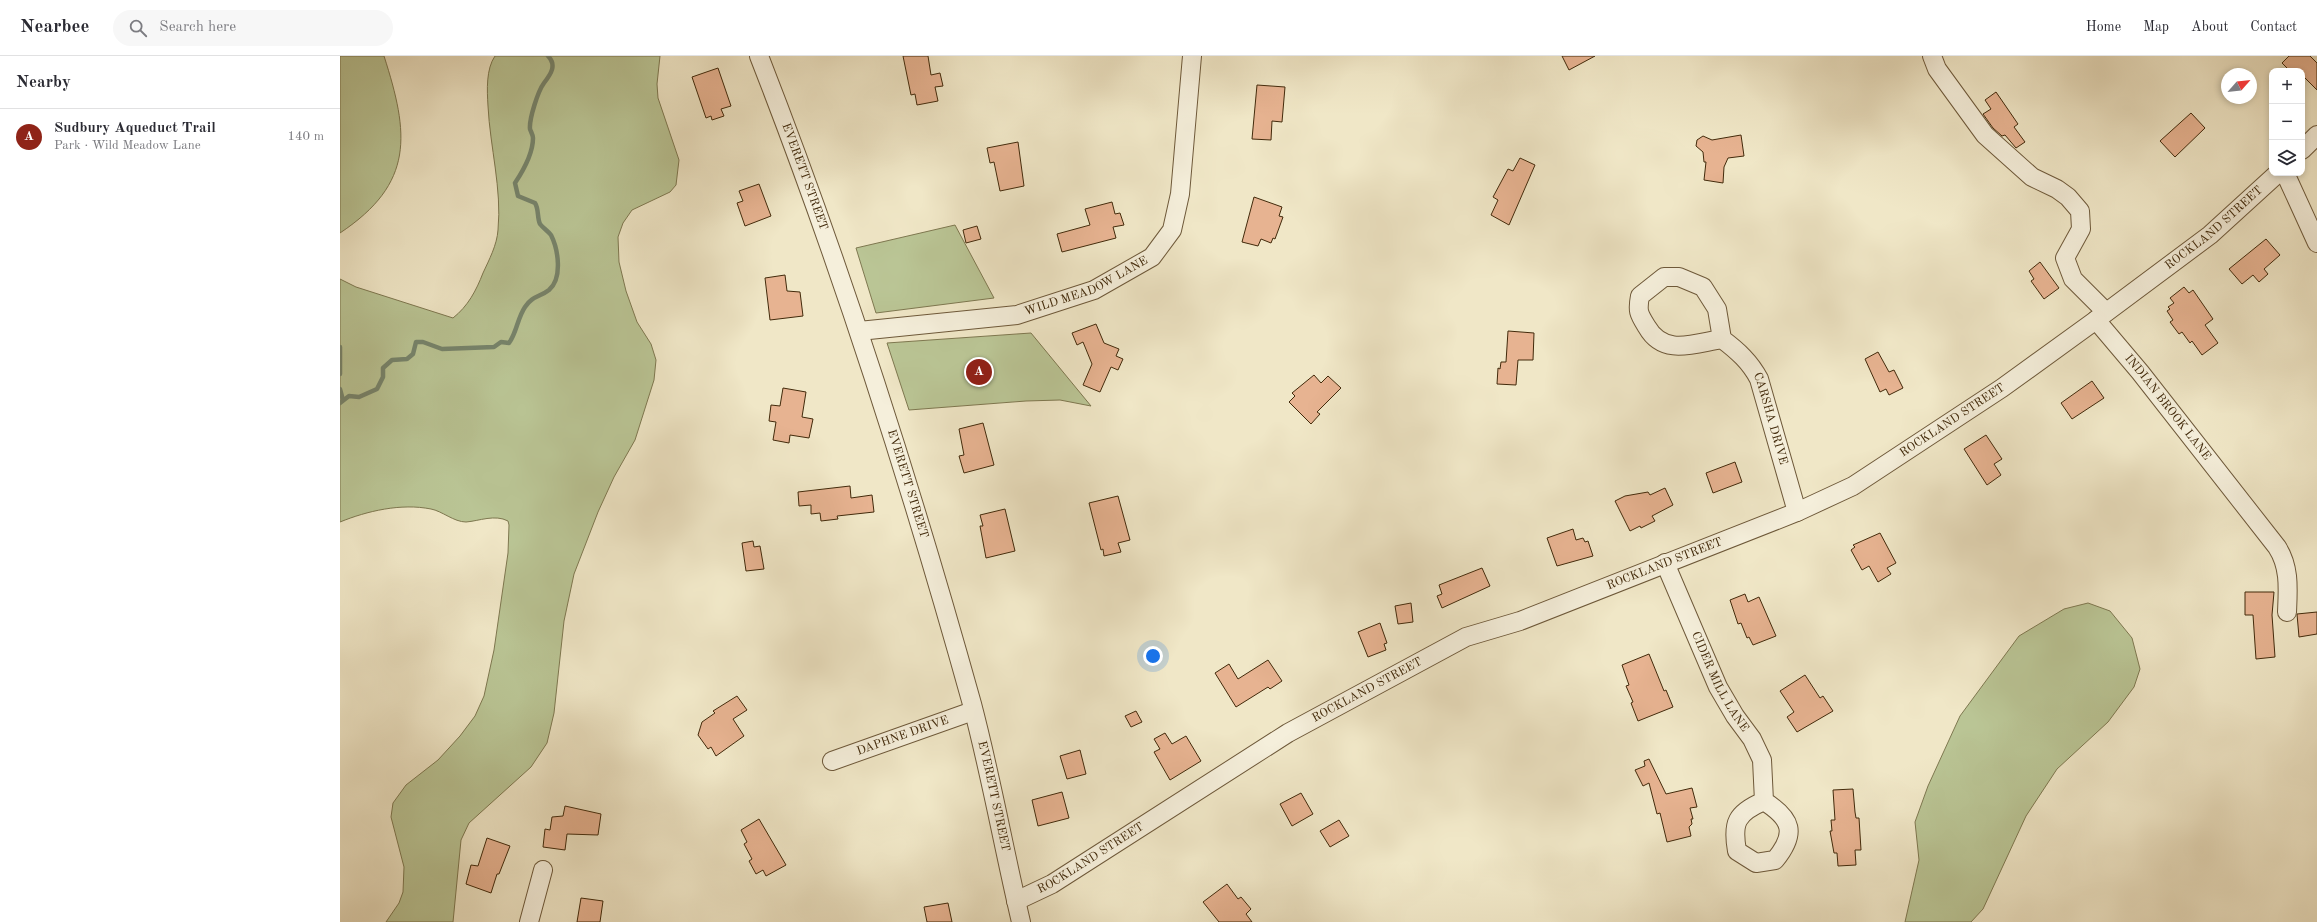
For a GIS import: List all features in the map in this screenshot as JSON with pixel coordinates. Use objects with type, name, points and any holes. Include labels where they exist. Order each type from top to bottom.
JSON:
[{"type":"street","name":"EVERETT STREET","points":[[759,56],[824,227],[899,455],[973,711],[1021,922]]},
{"type":"street","name":"WILD MEADOW LANE","points":[[859,332],[1017,315],[1094,290],[1152,257],[1172,230],[1180,194],[1192,56]]},
{"type":"street","name":"INDIAN BROOK LANE","points":[[1932,56],[1937,69],[1985,135],[2032,177],[2057,189],[2068,197],[2080,211],[2081,229],[2065,258],[2073,279],[2140,372],[2284,558],[2287,574],[2287,612]]},
{"type":"street","points":[[2305,147],[2317,135]]},
{"type":"street","name":"ROCKLAND STREET","points":[[1016,900],[1052,884],[1288,733],[1420,660],[1466,637],[1520,621],[1797,512],[1853,486],[1894,461],[2002,388],[2101,316],[2210,235],[2275,176]]},
{"type":"street","points":[[2286,176],[2317,243]]},
{"type":"street","points":[[1664,277],[1679,277],[1703,287],[1717,309],[1722,339],[1683,346],[1663,344],[1649,331],[1638,312],[1640,296],[1664,277]]},
{"type":"street","name":"CARSHA DRIVE","points":[[1722,339],[1739,352],[1752,365],[1759,379],[1797,512]]},
{"type":"street","name":"CIDER MILL LANE","points":[[1665,564],[1718,687],[1735,716],[1752,739],[1762,760],[1764,801]]},
{"type":"street","name":"DAPHNE DRIVE","points":[[832,761],[973,711]]},
{"type":"street","points":[[529,922],[543,870]]},
{"type":"green space","points":[[340,56],[384,56],[398,110],[401,133],[400,155],[393,176],[382,195],[364,214],[340,233]]},
{"type":"green space","points":[[495,56],[660,56],[657,84],[658,98],[679,160],[676,185],[670,192],[632,210],[623,223],[618,237],[619,262],[626,291],[637,322],[651,344],[656,360],[654,380],[635,440],[614,477],[598,512],[574,574],[564,621],[554,713],[547,743],[531,767],[469,823],[461,840],[453,922],[386,922],[399,903],[403,892],[404,867],[391,817],[393,803],[406,785],[438,760],[460,736],[475,716],[484,696],[494,650],[508,553],[509,525],[508,521],[498,518],[487,518],[462,522],[435,510],[420,507],[373,511],[340,522],[340,279],[356,287],[453,318],[471,298],[490,258],[498,230],[499,215],[497,184],[487,93],[490,67]]},
{"type":"green space","points":[[955,225],[994,298],[876,313],[856,248]]},
{"type":"green space","points":[[1031,333],[1091,406],[1060,400],[1026,401],[909,410],[887,343]]},
{"type":"green space","points":[[2088,603],[2110,611],[2132,638],[2140,669],[2134,687],[2108,722],[2057,769],[2026,816],[1983,909],[1971,922],[1905,922],[1919,860],[1915,822],[1928,786],[1960,716],[2019,636],[2064,609]]},
{"type":"building","points":[[903,56],[928,56],[931,75],[940,73],[943,86],[935,87],[938,101],[917,105],[915,94],[911,95]]},
{"type":"building","points":[[1562,56],[1595,56],[1569,70]]},
{"type":"building","points":[[2289,56],[2310,56],[2317,63],[2317,90],[2305,78],[2305,68],[2287,68],[2282,63]]},
{"type":"building","points":[[718,68],[731,106],[721,109],[724,116],[712,120],[711,116],[706,118],[692,77]]},
{"type":"building","points":[[1257,85],[1285,87],[1282,122],[1272,121],[1271,140],[1252,139]]},
{"type":"building","points":[[1996,92],[2018,124],[2014,127],[2025,142],[2016,148],[2005,135],[2002,136],[1993,128],[1983,114],[1991,109],[1985,100]]},
{"type":"building","points":[[2191,113],[2205,128],[2175,157],[2160,141]]},
{"type":"building","points":[[1741,135],[1744,156],[1728,158],[1724,167],[1723,183],[1704,180],[1706,162],[1704,162],[1703,152],[1696,146],[1697,140],[1703,136],[1712,140]]},
{"type":"building","points":[[1018,142],[1024,186],[1000,191],[994,162],[990,163],[987,148]]},
{"type":"building","points":[[1520,158],[1535,165],[1509,225],[1491,215],[1498,200],[1493,197],[1508,169],[1513,171]]},
{"type":"building","points":[[759,184],[771,216],[745,226],[737,203],[743,201],[739,191]]},
{"type":"building","points":[[1254,197],[1282,207],[1279,216],[1283,217],[1275,239],[1273,238],[1271,243],[1261,239],[1258,246],[1242,242]]},
{"type":"building","points":[[1112,202],[1115,214],[1120,213],[1124,225],[1113,227],[1116,238],[1062,252],[1057,234],[1090,225],[1085,209]]},
{"type":"building","points":[[977,226],[981,239],[966,243],[963,230]]},
{"type":"building","points":[[2266,239],[2280,255],[2264,269],[2268,274],[2259,282],[2253,275],[2242,284],[2229,269]]},
{"type":"building","points":[[2040,262],[2059,288],[2044,299],[2031,281],[2034,279],[2029,271]]},
{"type":"building","points":[[785,275],[787,291],[800,292],[803,316],[770,320],[765,278]]},
{"type":"building","points":[[2184,287],[2189,293],[2193,290],[2213,319],[2205,325],[2218,343],[2202,355],[2192,341],[2190,343],[2182,332],[2179,334],[2170,322],[2173,320],[2167,311],[2170,309],[2168,307],[2174,303],[2170,298]]},
{"type":"building","points":[[1096,324],[1104,343],[1119,349],[1116,356],[1123,359],[1118,370],[1111,367],[1100,392],[1083,385],[1092,364],[1083,342],[1077,345],[1072,333]]},
{"type":"building","points":[[1508,331],[1534,333],[1533,360],[1518,360],[1516,385],[1497,384],[1498,368],[1500,369],[1501,362],[1506,362]]},
{"type":"building","points":[[1878,352],[1889,372],[1894,370],[1903,388],[1889,395],[1886,389],[1880,392],[1865,359]]},
{"type":"building","points":[[1314,375],[1321,383],[1328,376],[1341,388],[1317,412],[1320,414],[1311,424],[1289,402],[1295,396],[1292,393]]},
{"type":"building","points":[[2092,381],[2104,398],[2072,419],[2061,403]]},
{"type":"building","points":[[783,388],[806,392],[802,417],[813,419],[809,438],[790,435],[789,443],[773,440],[776,422],[769,421],[771,405],[780,406]]},
{"type":"building","points":[[983,423],[994,465],[964,473],[959,456],[964,455],[959,429]]},
{"type":"building","points":[[1986,435],[2002,459],[1994,464],[2001,475],[1987,485],[1964,449]]},
{"type":"building","points":[[1735,462],[1742,482],[1713,493],[1706,473]]},
{"type":"building","points":[[850,486],[851,498],[872,495],[874,512],[837,516],[838,519],[821,521],[820,513],[811,514],[811,505],[799,506],[798,492]]},
{"type":"building","points":[[1665,488],[1673,505],[1652,516],[1655,521],[1641,528],[1640,526],[1630,531],[1615,501],[1625,496],[1648,492],[1650,495]]},
{"type":"building","points":[[1118,496],[1130,540],[1118,543],[1121,552],[1104,556],[1103,549],[1101,550],[1089,503]]},
{"type":"building","points":[[1005,509],[1015,551],[986,558],[980,526],[983,526],[980,515]]},
{"type":"building","points":[[1573,529],[1576,540],[1583,538],[1585,542],[1588,541],[1593,556],[1557,566],[1547,538]]},
{"type":"building","points":[[1880,533],[1896,563],[1887,568],[1891,574],[1878,582],[1869,566],[1862,570],[1851,550],[1855,547],[1853,545]]},
{"type":"building","points":[[753,541],[754,547],[760,546],[764,569],[746,571],[742,543]]},
{"type":"building","points":[[1482,568],[1490,586],[1442,608],[1437,596],[1442,594],[1439,585]]},
{"type":"building","points":[[2245,592],[2274,592],[2272,615],[2275,657],[2256,659],[2253,615],[2245,615]]},
{"type":"building","points":[[1745,594],[1748,602],[1759,597],[1776,636],[1753,645],[1749,637],[1747,638],[1741,623],[1738,624],[1730,600]]},
{"type":"building","points":[[1411,603],[1413,622],[1398,624],[1395,606]]},
{"type":"building","points":[[2317,612],[2317,634],[2299,637],[2297,614]]},
{"type":"building","points":[[1380,623],[1387,643],[1384,644],[1386,650],[1368,657],[1358,632]]},
{"type":"building","points":[[1649,654],[1664,691],[1666,690],[1673,707],[1638,721],[1631,703],[1633,702],[1626,686],[1629,685],[1622,665]]},
{"type":"building","points":[[1268,660],[1282,681],[1270,689],[1268,687],[1236,707],[1215,673],[1229,664],[1238,679]]},
{"type":"building","points":[[1805,675],[1820,698],[1823,696],[1833,711],[1797,732],[1787,717],[1794,712],[1780,691]]},
{"type":"building","points":[[737,696],[747,710],[733,719],[744,736],[716,756],[711,747],[708,749],[698,735],[702,722],[715,713],[713,711]]},
{"type":"building","points":[[1136,711],[1142,722],[1131,727],[1125,716]]},
{"type":"building","points":[[1165,733],[1172,744],[1186,736],[1201,761],[1170,780],[1154,752],[1160,749],[1154,739]]},
{"type":"building","points":[[1080,750],[1086,774],[1067,779],[1060,756]]},
{"type":"building","points":[[1649,759],[1666,794],[1692,788],[1697,807],[1690,808],[1693,819],[1691,819],[1692,824],[1689,827],[1691,836],[1667,842],[1660,813],[1657,814],[1649,783],[1643,786],[1635,770],[1645,766],[1644,761]]},
{"type":"building","points":[[1853,789],[1856,818],[1859,818],[1861,850],[1855,850],[1856,865],[1838,866],[1837,853],[1834,853],[1830,831],[1832,831],[1831,820],[1835,820],[1833,790]]},
{"type":"building","points":[[1062,792],[1069,818],[1038,826],[1032,800]]},
{"type":"building","points":[[1301,793],[1313,814],[1292,826],[1280,804]]},
{"type":"building","points":[[565,806],[601,814],[598,835],[567,834],[565,850],[543,847],[545,829],[550,830],[552,817],[563,816]]},
{"type":"building","points":[[759,819],[786,865],[766,876],[763,870],[756,874],[749,861],[752,859],[744,844],[747,842],[741,830]]},
{"type":"building","points":[[1339,820],[1349,836],[1330,847],[1320,831]]},
{"type":"building","points":[[487,838],[510,846],[499,874],[497,874],[491,893],[466,884],[471,865],[478,866]]},
{"type":"building","points":[[1227,884],[1238,899],[1241,897],[1251,909],[1246,914],[1252,922],[1219,922],[1203,902]]},
{"type":"building","points":[[581,898],[603,901],[600,922],[577,922]]},
{"type":"building","points":[[948,903],[952,922],[927,922],[924,907]]},
{"type":"waterway","points":[[340,403],[349,396],[359,397],[377,389],[383,377],[383,368],[392,360],[407,359],[413,354],[416,342],[423,342],[442,349],[494,347],[501,342],[509,343],[514,334],[520,316],[528,303],[549,290],[553,285],[558,271],[556,248],[551,235],[540,224],[535,203],[518,196],[515,183],[524,168],[533,144],[530,129],[532,112],[539,92],[549,76],[553,66],[551,59],[548,56]]},
{"type":"waterway","points":[[340,347],[340,374]]},
{"type":"waterway","points":[[340,389],[343,400]]},
{"type":"place","name":"Sudbury Aqueduct Trail","points":[[979,372]]}]
